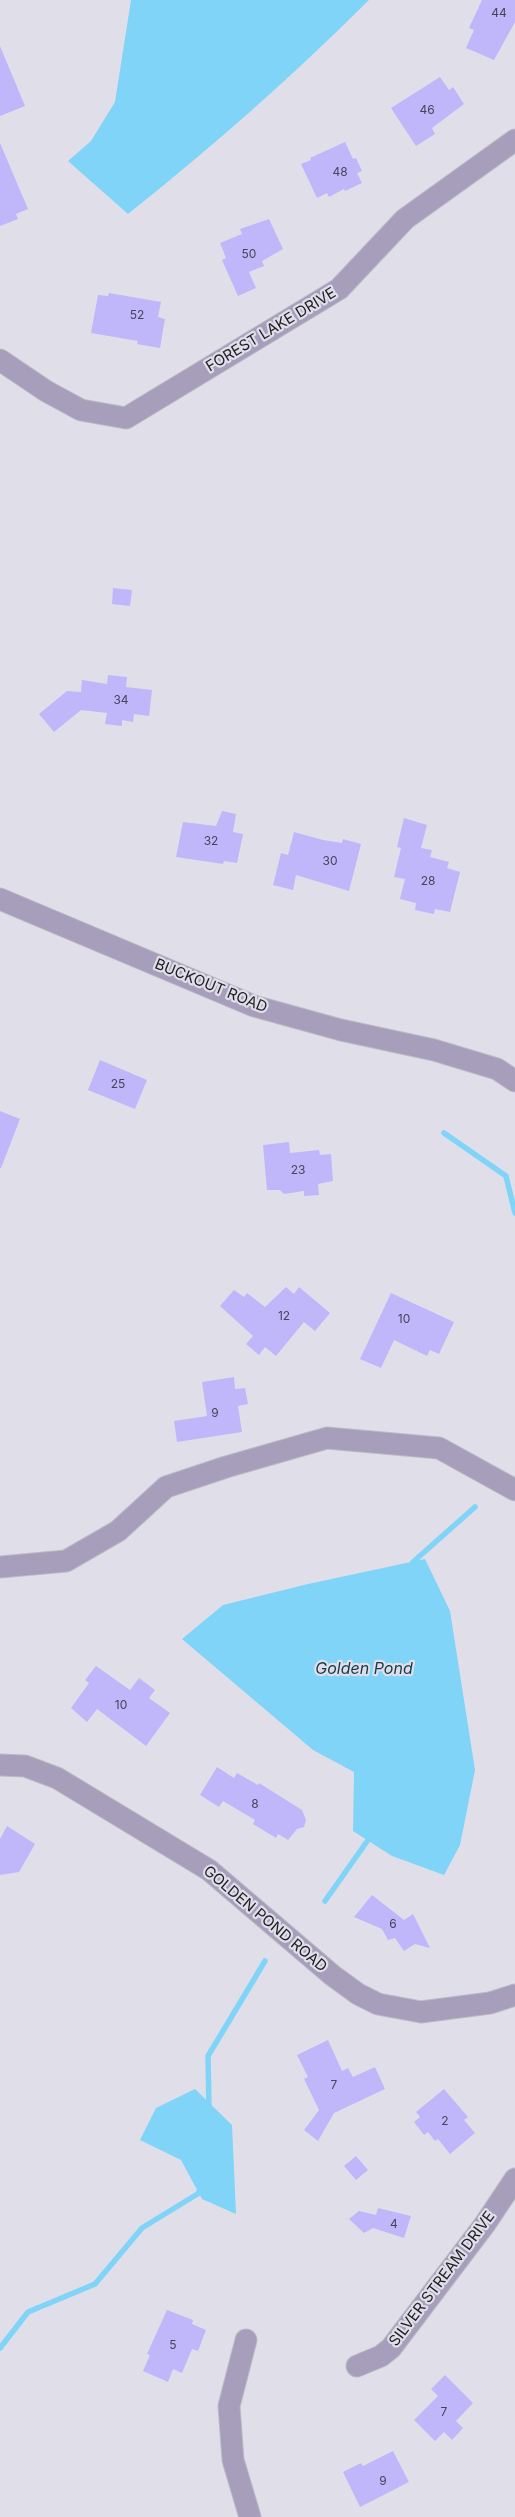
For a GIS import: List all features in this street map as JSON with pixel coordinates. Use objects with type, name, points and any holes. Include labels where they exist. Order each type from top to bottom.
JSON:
[{"type":"street","name":"FOREST LAKE DRIVE","points":[[0,360],[46,391],[81,410],[126,418],[339,289],[405,219],[515,140]]},
{"type":"street","name":"BUCKOUT ROAD","points":[[0,899],[254,1006],[342,1030],[434,1050],[497,1070],[515,1080]]},
{"type":"street","points":[[0,1567],[66,1561],[118,1531],[166,1487],[226,1467],[327,1438],[438,1448],[515,1490]]},
{"type":"street","name":"GOLDEN POND ROAD","points":[[0,1764],[25,1766],[57,1778],[209,1870],[332,1975],[358,1994],[378,2004],[422,2012],[490,2004],[515,1994]]},
{"type":"street","name":"SILVER STREAM DRIVE","points":[[357,2366],[381,2356],[391,2348],[485,2224],[515,2179]]},
{"type":"street","points":[[246,2340],[229,2406],[233,2460],[250,2517]]},
{"type":"water","points":[[131,0],[369,0],[252,110],[128,214],[68,161],[91,141],[115,102]]},
{"type":"water","name":"Golden Pond","points":[[425,1559],[450,1611],[475,1770],[460,1845],[444,1875],[392,1856],[353,1831],[354,1772],[313,1750],[182,1639],[223,1605],[308,1584]]},
{"type":"water","points":[[195,2089],[232,2125],[236,2214],[202,2199],[181,2160],[140,2140],[156,2108]]},
{"type":"building","points":[[482,0],[515,0],[515,22],[494,60],[466,48],[474,30],[469,28]]},
{"type":"building","points":[[0,46],[25,106],[0,116]]},
{"type":"building","points":[[440,77],[449,90],[453,87],[464,104],[432,128],[435,134],[416,146],[391,108]]},
{"type":"building","points":[[345,142],[353,159],[356,158],[362,171],[357,173],[362,183],[345,191],[344,189],[329,197],[327,193],[317,198],[301,164]]},
{"type":"building","points":[[0,143],[28,209],[16,214],[18,219],[0,226]]},
{"type":"building","points":[[269,219],[283,249],[262,261],[264,266],[249,272],[256,288],[238,296],[222,260],[226,258],[220,243],[242,234],[240,229]]},
{"type":"building","points":[[109,293],[161,302],[158,317],[165,319],[160,348],[137,344],[138,341],[91,333],[98,295],[108,296]]},
{"type":"building","points":[[113,588],[132,590],[130,606],[112,604]]},
{"type":"building","points":[[108,675],[127,677],[126,687],[152,690],[149,716],[134,714],[133,722],[122,720],[122,726],[105,724],[107,713],[81,710],[54,732],[39,714],[67,691],[81,692],[82,680],[107,684]]},
{"type":"building","points":[[222,811],[236,814],[233,832],[243,834],[237,863],[224,861],[223,864],[176,857],[183,822],[216,826]]},
{"type":"building","points":[[404,818],[427,825],[421,848],[432,850],[430,857],[449,862],[447,868],[460,872],[450,912],[435,909],[434,914],[415,910],[416,903],[400,899],[405,879],[394,877],[401,848],[397,847]]},
{"type":"building","points":[[294,832],[323,840],[342,843],[343,839],[361,844],[349,891],[296,875],[293,890],[273,885],[281,853],[288,855]]},
{"type":"building","points":[[100,1060],[147,1080],[135,1109],[88,1090]]},
{"type":"building","points":[[0,1111],[20,1119],[1,1168],[0,1168]]},
{"type":"building","points":[[289,1142],[290,1153],[319,1150],[320,1155],[331,1154],[333,1181],[318,1184],[319,1195],[304,1196],[304,1191],[284,1194],[280,1190],[267,1190],[263,1145]]},
{"type":"building","points":[[286,1287],[294,1294],[299,1287],[330,1313],[315,1331],[304,1322],[276,1356],[265,1347],[259,1355],[246,1344],[253,1336],[220,1306],[234,1290],[244,1297],[247,1293],[265,1307]]},
{"type":"building","points":[[391,1293],[454,1322],[439,1354],[430,1350],[427,1356],[394,1340],[381,1368],[360,1359]]},
{"type":"building","points":[[234,1377],[235,1389],[245,1388],[248,1404],[238,1406],[242,1432],[177,1442],[174,1421],[207,1416],[202,1382]]},
{"type":"building","points":[[96,1666],[130,1690],[139,1678],[155,1690],[149,1698],[170,1713],[146,1746],[97,1709],[87,1722],[71,1708],[89,1683],[85,1680]]},
{"type":"building","points":[[217,1767],[234,1778],[237,1773],[258,1785],[259,1783],[302,1810],[306,1820],[304,1827],[297,1829],[288,1840],[278,1834],[276,1838],[253,1824],[255,1820],[223,1801],[219,1807],[200,1795]]},
{"type":"building","points":[[7,1826],[35,1844],[19,1872],[0,1875],[0,1839]]},
{"type":"building","points":[[372,1895],[404,1920],[413,1914],[430,1948],[415,1944],[404,1951],[395,1938],[388,1940],[382,1929],[354,1917]]},
{"type":"building","points":[[328,2040],[342,2071],[348,2068],[353,2077],[375,2067],[385,2089],[334,2113],[318,2141],[304,2130],[319,2110],[304,2079],[308,2077],[297,2055]]},
{"type":"building","points":[[444,2089],[468,2117],[464,2120],[475,2133],[450,2154],[438,2139],[435,2141],[428,2132],[424,2135],[414,2122],[420,2117],[416,2112]]},
{"type":"building","points":[[356,2156],[368,2170],[356,2180],[344,2166]]},
{"type":"building","points":[[378,2208],[411,2216],[404,2238],[373,2228],[364,2233],[349,2219],[359,2211],[376,2215]]},
{"type":"building","points":[[167,2310],[193,2320],[192,2324],[206,2330],[198,2351],[192,2349],[182,2373],[173,2369],[168,2382],[143,2371],[150,2355],[147,2354]]},
{"type":"building","points":[[445,2375],[473,2403],[456,2421],[463,2428],[452,2440],[444,2432],[435,2441],[414,2420],[438,2396],[431,2389]]},
{"type":"building","points":[[393,2451],[409,2482],[360,2507],[343,2472],[361,2463],[363,2466]]},
{"type":"waterway","points":[[444,1133],[506,1176],[515,1213]]},
{"type":"waterway","points":[[411,1569],[413,1562],[475,1507]]},
{"type":"waterway","points":[[325,1901],[368,1840],[369,1834]]},
{"type":"waterway","points":[[209,2110],[208,2056],[265,1961]]},
{"type":"waterway","points":[[0,2348],[28,2312],[95,2284],[142,2228],[199,2193],[200,2186]]}]
